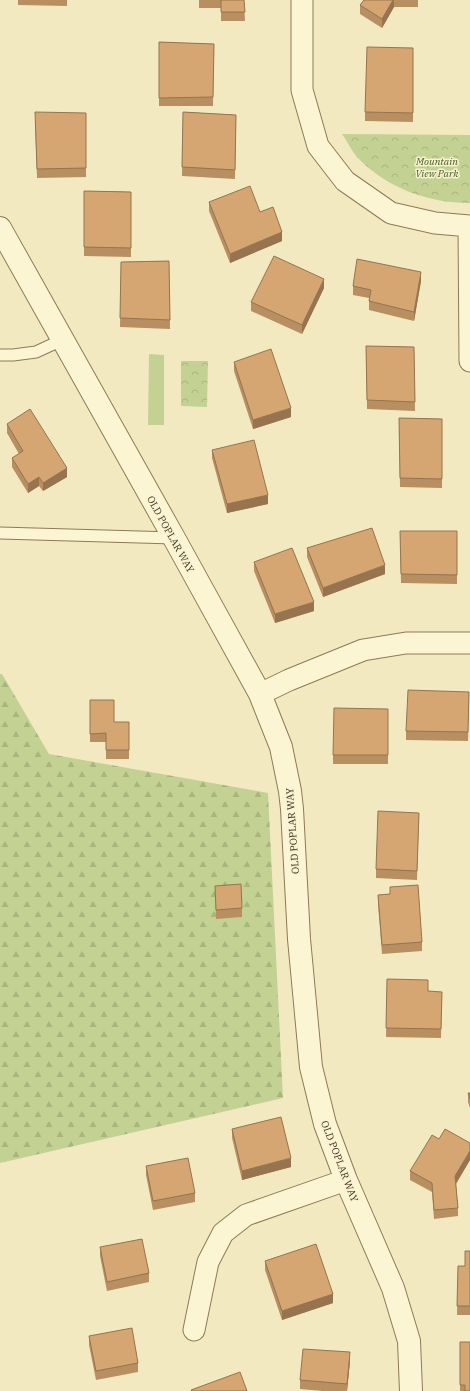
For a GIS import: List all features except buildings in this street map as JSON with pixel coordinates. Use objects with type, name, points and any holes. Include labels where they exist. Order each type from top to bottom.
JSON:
[{"type":"street","points":[[302,0],[302,90],[318,146],[345,181],[391,213],[435,223],[469,226],[470,361]]},
{"type":"street","name":"OLD POPLAR WAY","points":[[0,228],[260,694],[281,747],[290,791],[299,939],[311,1067],[324,1124],[346,1180],[393,1288],[409,1341],[411,1391]]},
{"type":"street","points":[[260,694],[289,680],[363,650],[406,643],[470,643]]},
{"type":"street","points":[[194,1330],[208,1262],[223,1233],[246,1214],[346,1180]]},
{"type":"lane","points":[[0,355],[36,352],[62,340]]},
{"type":"lane","points":[[0,533],[174,538]]},
{"type":"green space","name":"Mountain View Park","points":[[342,134],[470,135],[470,203],[423,197],[395,185],[381,177],[357,157]]},
{"type":"green space","points":[[149,354],[164,355],[164,425],[148,425]]},
{"type":"green space","points":[[181,361],[208,361],[207,407],[181,406]]},
{"type":"green space","points":[[0,674],[2,674],[49,754],[268,793],[283,1098],[0,1163]]}]
